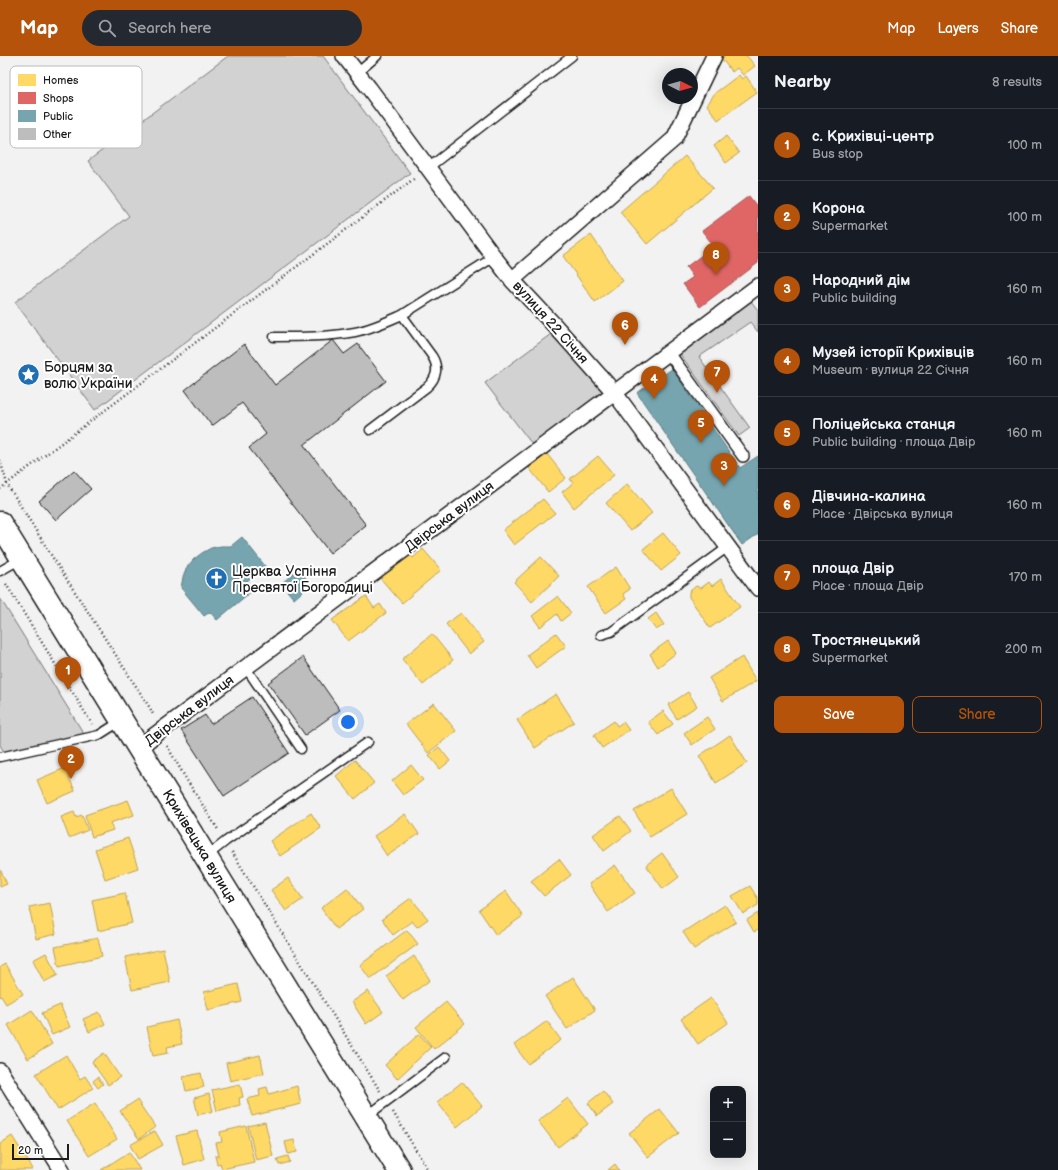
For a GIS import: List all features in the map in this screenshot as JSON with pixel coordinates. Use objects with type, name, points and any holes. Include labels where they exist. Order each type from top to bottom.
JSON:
[{"type":"main road","name":"Крихівецька вулиця","points":[[0,522],[399,1170]]},
{"type":"street","name":"вулиця 22 Січня","points":[[344,56],[512,280],[556,326],[614,392],[758,588]]},
{"type":"street","points":[[512,280],[674,139],[714,56]]},
{"type":"street","name":"Двірська вулиця","points":[[139,747],[758,286]]},
{"type":"street","points":[[669,353],[742,456]]},
{"type":"street","points":[[0,1071],[62,1170]]},
{"type":"lane","points":[[357,73],[377,56]]},
{"type":"lane","points":[[428,168],[572,56]]},
{"type":"lane","points":[[274,338],[326,336],[355,332],[376,326],[402,315],[494,257]]},
{"type":"lane","points":[[370,430],[427,387],[435,378],[435,361],[402,315]]},
{"type":"lane","points":[[601,636],[611,632],[728,547]]},
{"type":"lane","points":[[0,571],[22,558]]},
{"type":"lane","points":[[246,668],[301,749]]},
{"type":"lane","points":[[0,757],[98,735],[122,720]]},
{"type":"lane","points":[[206,857],[226,841],[368,742]]},
{"type":"lane","points":[[366,1117],[446,1057]]},
{"type":"path","points":[[0,489],[428,168]]},
{"type":"path","points":[[0,460],[7,484],[150,708],[159,732],[188,782],[226,841],[428,1170]]},
{"type":"path","points":[[4,581],[98,735]]},
{"type":"shaded area","points":[[228,56],[323,56],[410,173],[95,410],[15,302],[129,216],[88,161],[105,148],[142,148],[142,120]]},
{"type":"shaded area","points":[[746,295],[758,310],[758,332],[750,322],[699,357],[750,428],[739,436],[675,347]]},
{"type":"shaded area","points":[[555,331],[609,391],[535,448],[485,383]]},
{"type":"shaded area","points":[[0,598],[84,734],[4,752],[0,745]]},
{"type":"building: Homes","points":[[725,56],[747,56],[755,66],[743,75],[737,68],[732,72],[721,58]]},
{"type":"building: Homes","points":[[739,75],[742,79],[746,76],[757,92],[718,120],[707,105],[715,93]]},
{"type":"building: Homes","points":[[726,136],[739,153],[726,163],[714,146]]},
{"type":"building: Homes","points":[[685,156],[713,188],[647,244],[620,212]]},
{"type":"building: Homes","points":[[591,235],[623,281],[595,302],[563,256]]},
{"type":"building: Homes","points":[[547,454],[566,478],[548,492],[529,468]]},
{"type":"building: Homes","points":[[598,456],[614,475],[574,508],[562,492],[573,483],[570,479]]},
{"type":"building: Homes","points":[[627,484],[652,513],[630,531],[606,503]]},
{"type":"building: Homes","points":[[543,499],[555,513],[514,545],[503,530]]},
{"type":"building: Homes","points":[[663,533],[681,555],[661,571],[643,549]]},
{"type":"building: Homes","points":[[423,549],[441,570],[402,603],[380,578],[409,553],[413,558]]},
{"type":"building: Homes","points":[[541,557],[559,576],[532,602],[514,582]]},
{"type":"building: Homes","points":[[616,567],[630,589],[623,594],[626,599],[606,613],[588,587]]},
{"type":"building: Homes","points":[[721,579],[740,607],[710,628],[689,597],[689,592],[696,586],[701,588],[709,582],[712,586]]},
{"type":"building: Homes","points":[[366,596],[374,608],[380,604],[386,613],[348,641],[332,620]]},
{"type":"building: Homes","points":[[558,596],[571,613],[561,621],[557,614],[540,627],[532,616]]},
{"type":"building: Homes","points":[[461,613],[484,642],[469,654],[446,624]]},
{"type":"building: Homes","points":[[656,613],[664,625],[656,630],[648,619]]},
{"type":"building: Homes","points":[[556,633],[566,646],[536,668],[527,655]]},
{"type":"building: Homes","points":[[432,634],[453,660],[423,685],[402,659]]},
{"type":"building: Homes","points":[[668,641],[676,653],[658,667],[650,654]]},
{"type":"building: Homes","points":[[742,657],[756,681],[723,701],[709,678]]},
{"type":"building: Homes","points":[[688,692],[697,706],[677,719],[668,705]]},
{"type":"building: Homes","points":[[556,694],[574,722],[535,748],[517,720]]},
{"type":"building: Homes","points":[[434,703],[456,731],[428,753],[406,724]]},
{"type":"building: Homes","points":[[663,711],[673,724],[658,735],[648,722]]},
{"type":"building: Homes","points":[[707,717],[715,729],[692,745],[684,733]]},
{"type":"building: Homes","points":[[614,721],[617,726],[623,722],[629,730],[602,748],[594,735]]},
{"type":"building: Homes","points":[[730,735],[747,763],[716,783],[699,756]]},
{"type":"building: Homes","points":[[439,747],[450,761],[440,769],[429,755]]},
{"type":"building: Homes","points":[[355,760],[374,783],[355,799],[336,776]]},
{"type":"building: Homes","points":[[411,765],[423,780],[403,795],[392,781]]},
{"type":"building: Homes","points":[[65,768],[75,791],[47,803],[37,780]]},
{"type":"building: Homes","points":[[671,788],[687,814],[650,837],[634,811]]},
{"type":"building: Homes","points":[[128,800],[134,815],[110,823],[113,830],[92,837],[85,815]]},
{"type":"building: Homes","points":[[74,812],[76,817],[82,815],[88,830],[69,838],[61,817]]},
{"type":"building: Homes","points":[[311,813],[321,828],[280,856],[270,841]]},
{"type":"building: Homes","points":[[405,814],[419,834],[387,856],[374,836]]},
{"type":"building: Homes","points":[[620,816],[631,831],[604,851],[593,835]]},
{"type":"building: Homes","points":[[128,838],[138,868],[105,879],[95,849]]},
{"type":"building: Homes","points":[[662,853],[679,877],[663,889],[646,865]]},
{"type":"building: Homes","points":[[559,859],[571,875],[544,896],[531,881]]},
{"type":"building: Homes","points":[[615,865],[635,893],[608,912],[589,884]]},
{"type":"building: Homes","points":[[0,869],[7,884],[0,887]]},
{"type":"building: Homes","points":[[288,878],[303,899],[286,911],[271,890]]},
{"type":"building: Homes","points":[[750,886],[758,899],[758,905],[743,914],[732,896]]},
{"type":"building: Homes","points":[[347,888],[363,909],[336,929],[321,908]]},
{"type":"building: Homes","points":[[506,891],[523,916],[496,935],[479,910]]},
{"type":"building: Homes","points":[[125,893],[132,923],[98,931],[92,900]]},
{"type":"building: Homes","points":[[411,898],[428,919],[417,927],[412,921],[393,935],[382,919]]},
{"type":"building: Homes","points":[[50,903],[56,934],[36,939],[29,907]]},
{"type":"building: Homes","points":[[725,905],[736,922],[694,949],[683,932]]},
{"type":"building: Homes","points":[[758,913],[758,930],[754,932],[747,920]]},
{"type":"building: Homes","points":[[407,930],[418,944],[370,979],[360,965]]},
{"type":"building: Homes","points":[[98,938],[102,956],[59,966],[55,947]]},
{"type":"building: Homes","points":[[163,949],[170,982],[132,990],[125,957]]},
{"type":"building: Homes","points":[[46,953],[58,975],[44,982],[33,960]]},
{"type":"building: Homes","points":[[414,956],[430,980],[403,1000],[386,976]]},
{"type":"building: Homes","points":[[5,964],[23,994],[6,1004],[1,996],[0,997],[0,967]]},
{"type":"building: Homes","points":[[573,977],[595,1010],[567,1029],[545,996]]},
{"type":"building: Homes","points":[[238,984],[242,1002],[208,1010],[204,992]]},
{"type":"building: Homes","points":[[368,991],[383,1012],[366,1024],[352,1002]]},
{"type":"building: Homes","points":[[711,998],[728,1023],[698,1044],[681,1019]]},
{"type":"building: Homes","points":[[446,1002],[465,1024],[434,1049],[416,1027]]},
{"type":"building: Homes","points":[[60,1005],[70,1027],[52,1035],[42,1013]]},
{"type":"building: Homes","points":[[32,1010],[52,1044],[28,1059],[8,1025]]},
{"type":"building: Homes","points":[[99,1012],[105,1024],[89,1032],[83,1019]]},
{"type":"building: Homes","points":[[177,1020],[182,1044],[167,1047],[168,1053],[153,1056],[147,1027]]},
{"type":"building: Homes","points":[[547,1021],[561,1040],[528,1064],[514,1045]]},
{"type":"building: Homes","points":[[419,1034],[431,1047],[397,1079],[385,1065]]},
{"type":"building: Homes","points":[[104,1053],[120,1077],[108,1085],[92,1062]]},
{"type":"building: Homes","points":[[66,1055],[80,1079],[85,1076],[93,1088],[58,1110],[36,1074]]},
{"type":"building: Homes","points":[[260,1055],[264,1073],[230,1081],[226,1063]]},
{"type":"building: Homes","points":[[201,1073],[204,1087],[186,1091],[183,1077]]},
{"type":"building: Homes","points":[[98,1077],[103,1084],[98,1088],[93,1081]]},
{"type":"building: Homes","points":[[462,1082],[482,1106],[457,1127],[437,1102]]},
{"type":"building: Homes","points":[[240,1084],[243,1097],[239,1098],[240,1105],[217,1111],[212,1090]]},
{"type":"building: Homes","points":[[297,1086],[301,1104],[252,1116],[247,1099],[260,1096],[259,1089],[267,1087],[269,1094]]},
{"type":"building: Homes","points":[[603,1091],[613,1104],[597,1116],[588,1103]]},
{"type":"building: Homes","points":[[209,1094],[213,1111],[198,1115],[194,1098]]},
{"type":"building: Homes","points":[[568,1098],[588,1124],[558,1147],[538,1121]]},
{"type":"building: Homes","points":[[137,1100],[155,1127],[139,1139],[120,1111]]},
{"type":"building: Homes","points":[[95,1103],[117,1139],[89,1156],[67,1121]]},
{"type":"building: Homes","points":[[660,1109],[679,1133],[648,1157],[629,1133]]},
{"type":"building: Homes","points":[[265,1122],[273,1156],[256,1160],[248,1126]]},
{"type":"building: Homes","points":[[246,1126],[254,1162],[222,1169],[220,1163],[217,1164],[215,1156],[219,1156],[216,1143],[222,1142],[220,1132]]},
{"type":"building: Homes","points":[[155,1131],[163,1145],[138,1159],[130,1145]]},
{"type":"building: Homes","points":[[197,1131],[204,1159],[184,1165],[176,1136]]},
{"type":"building: Homes","points":[[12,1136],[33,1169],[32,1170],[0,1170],[0,1144]]},
{"type":"building: Homes","points":[[294,1140],[297,1152],[288,1154],[285,1142]]},
{"type":"building: Homes","points":[[129,1152],[140,1170],[101,1170]]},
{"type":"building: Homes","points":[[288,1156],[290,1162],[279,1165],[277,1159]]},
{"type":"building: Homes","points":[[615,1164],[619,1170],[608,1170]]},
{"type":"building: Shops","points":[[749,196],[758,208],[758,263],[700,307],[683,284],[693,277],[686,267],[714,246],[702,231]]},
{"type":"building: Public","points":[[672,369],[740,468],[758,456],[758,534],[742,545],[637,393]]},
{"type":"building: Public","name":"Церква Успіння Пресвятої Богородиці","points":[[242,537],[265,566],[247,581],[254,589],[217,620],[210,612],[204,616],[181,588],[187,567],[194,559],[211,548],[231,546]]},
{"type":"building: Public","points":[[298,569],[311,584],[294,599],[281,584]]},
{"type":"building: Other","points":[[333,340],[344,354],[358,344],[386,381],[304,445],[366,525],[330,553],[249,448],[266,434],[242,403],[212,426],[185,390],[244,344],[275,385]]},
{"type":"building: Other","points":[[74,470],[91,489],[56,520],[39,501]]},
{"type":"building: Other","points":[[303,657],[340,710],[305,735],[268,683]]},
{"type":"building: Other","points":[[252,697],[289,753],[224,796],[181,730],[205,715],[211,724]]},
{"type":"place","name":"Тростянецький","points":[[716,275]]},
{"type":"place","name":"Дівчина-калина","points":[[625,345]]},
{"type":"place","name":"Борцям за волю України","points":[[28,375]]},
{"type":"place","name":"площа Двір","points":[[717,393]]},
{"type":"place","name":"Музей історії Крихівців","points":[[654,399]]},
{"type":"place","name":"Поліцейська станця","points":[[701,443]]},
{"type":"place","name":"Народний дім","points":[[724,486]]},
{"type":"place","name":"Церква Успіння Пресвятої Богородиці","points":[[216,579]]},
{"type":"place","name":"с. Крихівці-центр","points":[[68,690]]},
{"type":"place","name":"Корона","points":[[71,779]]}]
